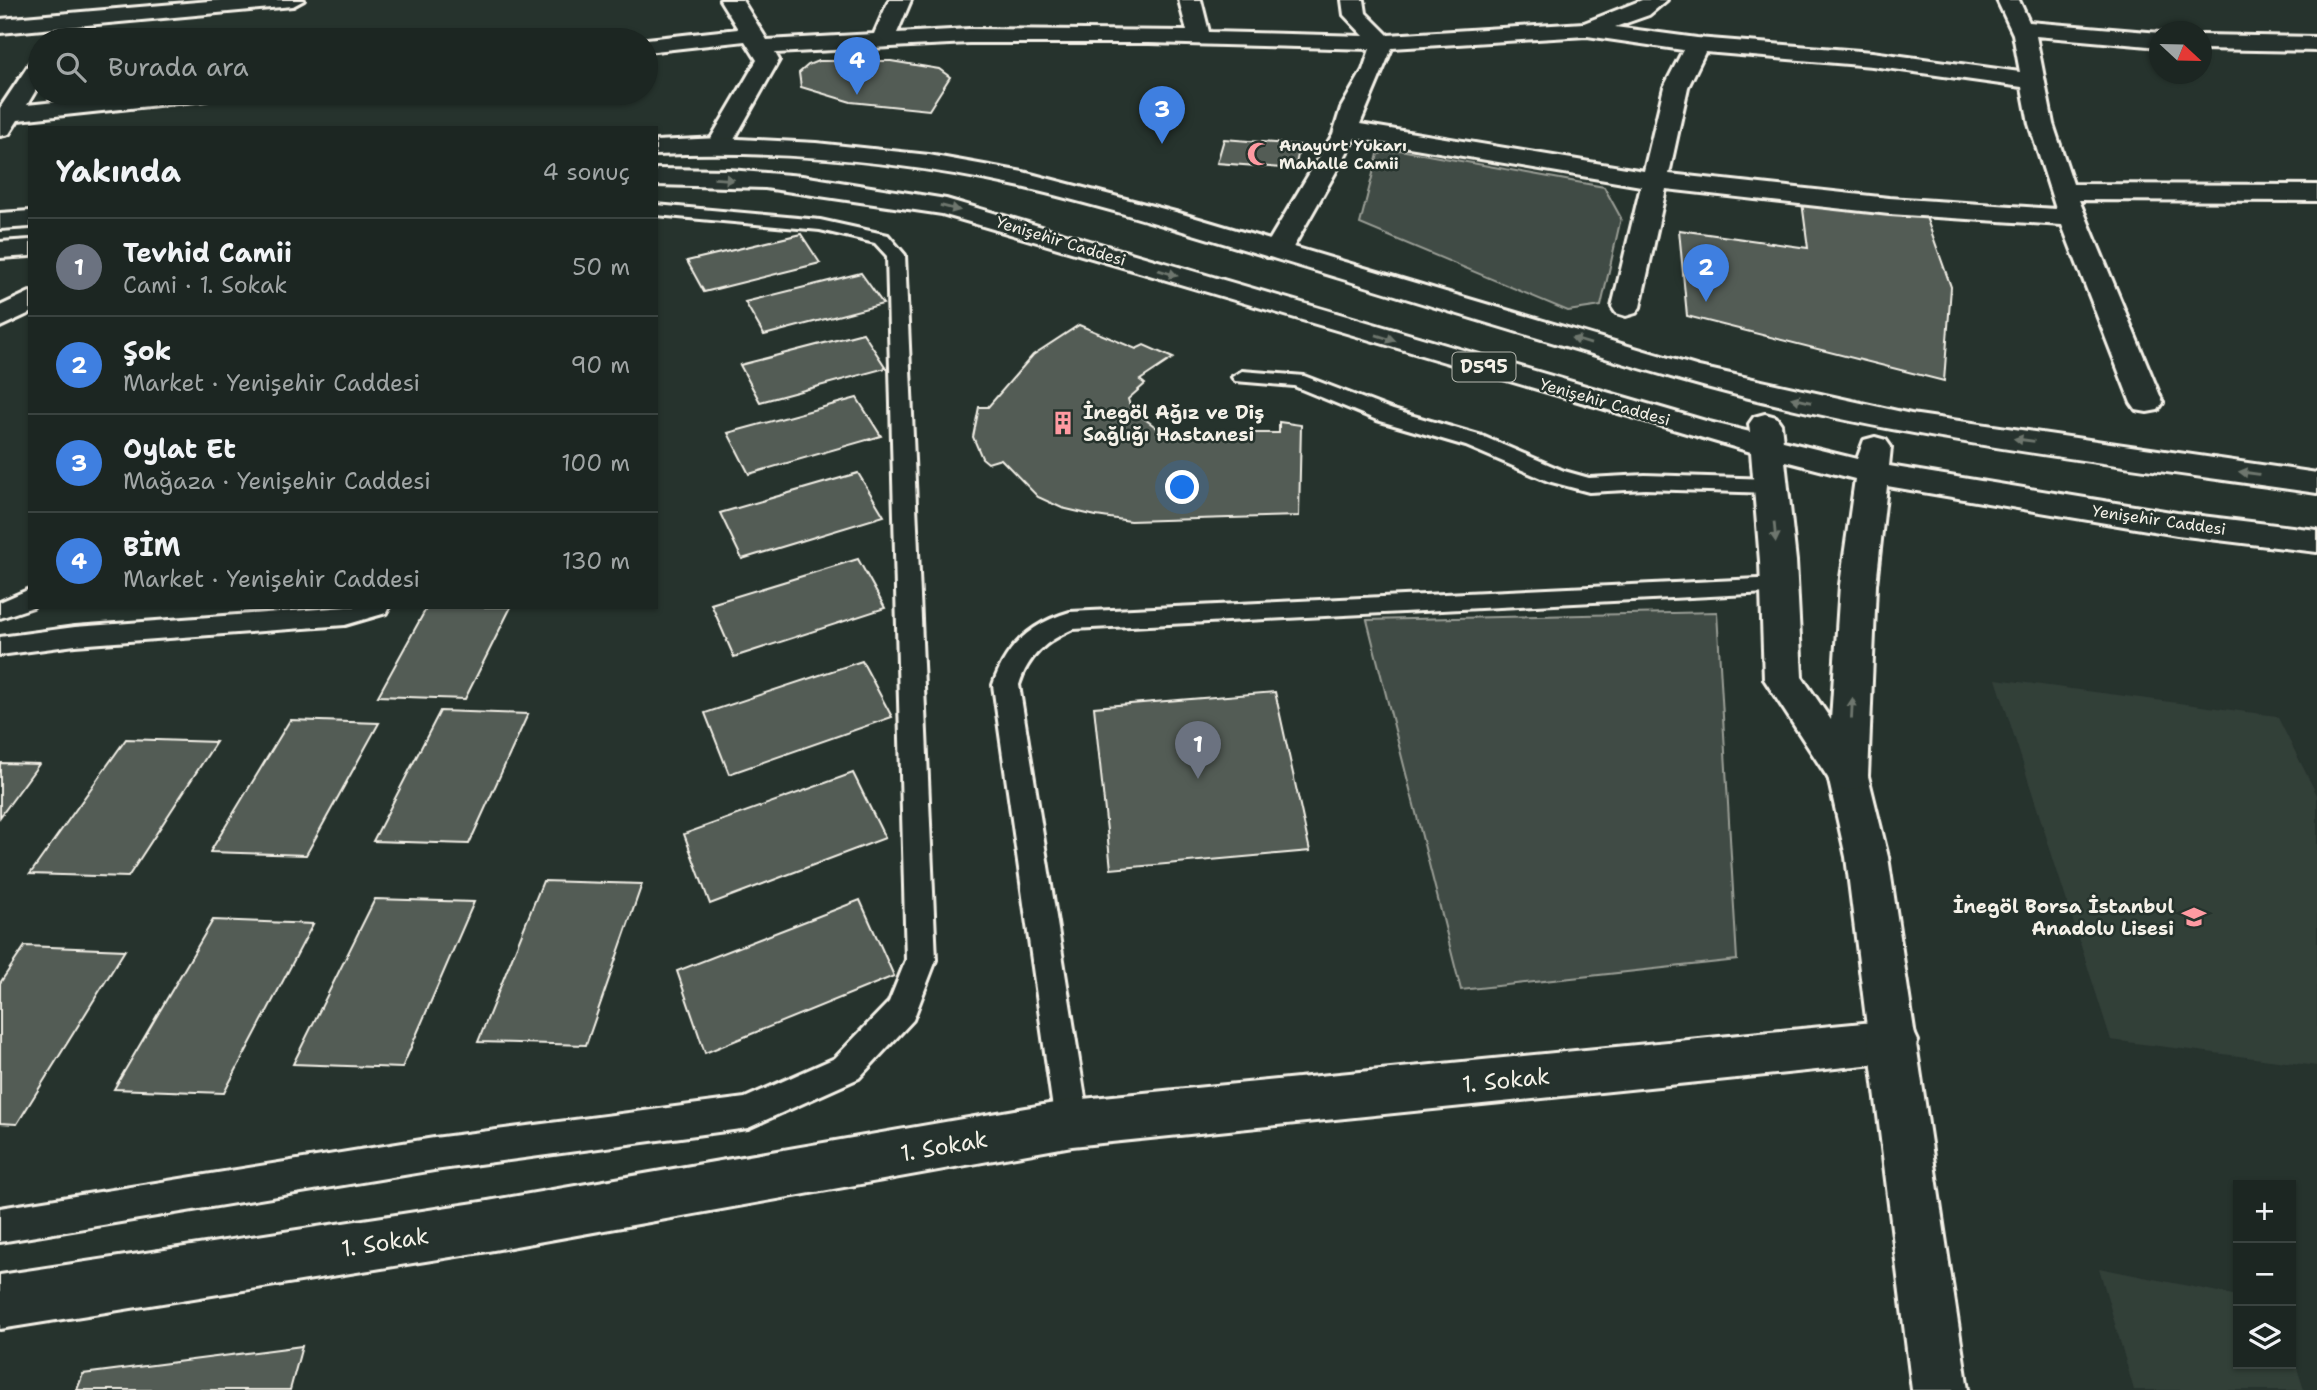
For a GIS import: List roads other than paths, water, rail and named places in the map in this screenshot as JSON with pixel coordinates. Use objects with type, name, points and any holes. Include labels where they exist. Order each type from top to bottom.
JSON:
[{"type":"main road","points":[[65,28],[83,0]]},
{"type":"main road","points":[[0,26],[293,0]]},
{"type":"main road","points":[[719,145],[768,60],[731,0]]},
{"type":"main road","points":[[883,40],[900,0]]},
{"type":"main road","points":[[1190,0],[1199,37]]},
{"type":"main road","points":[[1353,0],[1355,15],[1383,42]]},
{"type":"main road","points":[[1595,0],[1620,17]]},
{"type":"main road","points":[[1587,29],[1641,10],[1656,0]]},
{"type":"main road","points":[[2008,0],[2021,28],[2041,124],[2069,205],[2147,403]]},
{"type":"main road","points":[[2021,28],[2096,37],[2149,39]]},
{"type":"main road","points":[[658,45],[969,36],[1199,37],[1321,43],[1383,42],[1587,29],[1697,45],[1872,59],[2031,81]]},
{"type":"main road","points":[[1277,251],[1347,130],[1353,108],[1374,70],[1383,42]]},
{"type":"main road","points":[[2212,42],[2317,44]]},
{"type":"main road","points":[[1626,307],[1676,87],[1697,45]]},
{"type":"main road","points":[[3,121],[28,83]]},
{"type":"main road","points":[[3,121],[118,105]]},
{"type":"main road","points":[[1347,130],[1653,180],[1889,206],[2069,205],[2317,193]]},
{"type":"main road","points":[[658,148],[719,145],[829,152],[929,163],[1023,180],[1277,251],[1692,374],[1762,391],[1878,418],[2317,483]]},
{"type":"main road","name":"Yenişehir Caddesi","points":[[658,177],[757,181],[853,190],[946,207],[1698,429],[1872,473],[2177,524],[2317,541]]},
{"type":"main road","points":[[0,221],[28,219]]},
{"type":"main road","points":[[0,250],[28,248]]},
{"type":"main road","points":[[0,318],[28,302]]},
{"type":"main road","points":[[1762,391],[1779,586],[1783,679],[1848,776]]},
{"type":"main road","points":[[1878,418],[1858,585],[1848,776],[1867,857],[1940,1390]]},
{"type":"main road","name":"1. Sokak","points":[[0,1302],[488,1226],[1072,1124],[1894,1041]]},
{"type":"lane","points":[[0,1225],[434,1154],[748,1113],[847,1068],[902,1010],[921,960],[906,617],[896,255],[881,239],[820,225],[658,210]]},
{"type":"lane","points":[[1242,377],[1297,380],[1385,415],[1474,440],[1556,476],[1589,485],[1645,482],[1771,486]]},
{"type":"lane","points":[[1072,1124],[1006,685],[1017,656],[1029,642],[1070,621],[1779,586]]},
{"type":"lane","points":[[0,610],[18,606],[28,598]]},
{"type":"lane","points":[[0,646],[75,636],[345,616],[370,609]]},
{"type":"place","name":"BİM","points":[[857,95]]},
{"type":"place","name":"Oylat Et","points":[[1162,144]]},
{"type":"place","name":"Anayurt Yukarı Mahalle Camii","points":[[1259,154]]},
{"type":"place","name":"Şok","points":[[1706,302]]},
{"type":"place","name":"İnegöl Ağız ve Diş Sağlığı Hastanesi","points":[[1063,423]]},
{"type":"place","name":"Tevhid Camii","points":[[1198,779]]},
{"type":"place","name":"İnegöl Borsa İstanbul Anadolu Lisesi","points":[[2194,917]]}]
